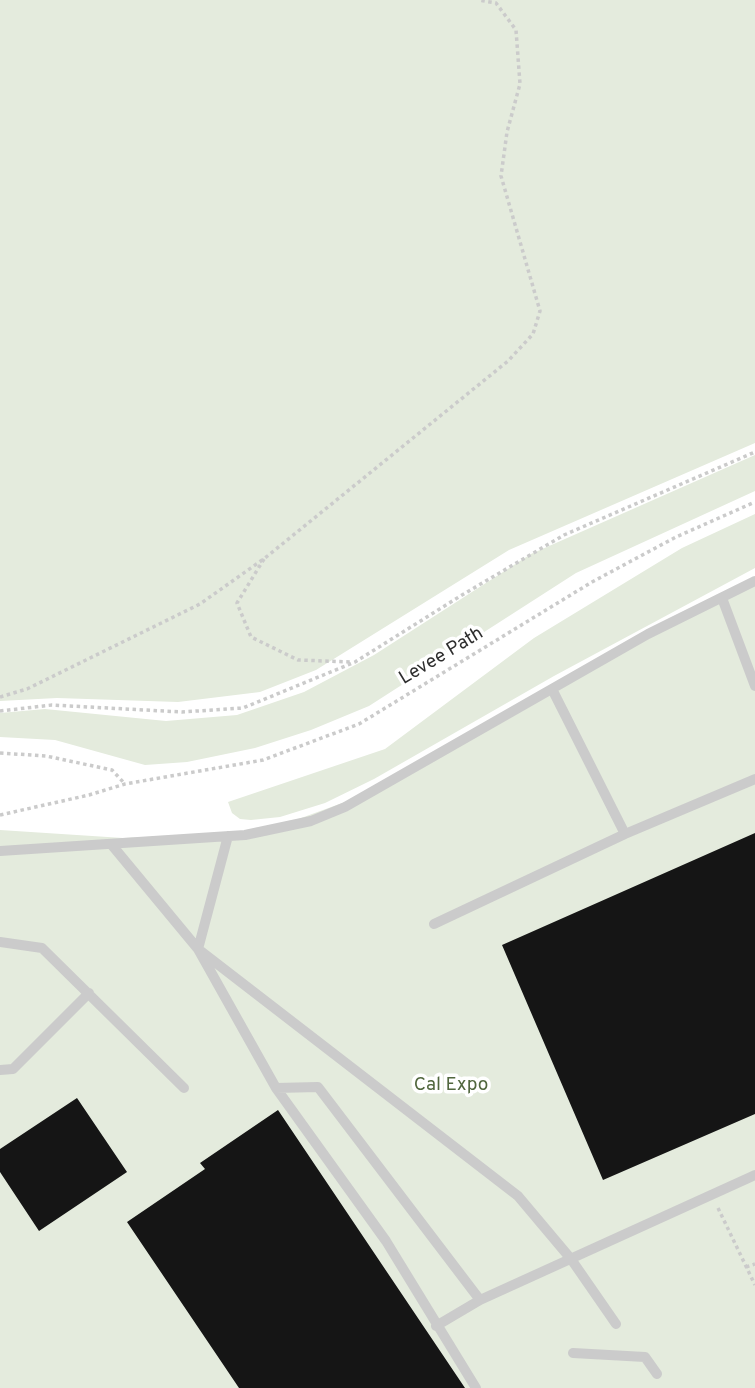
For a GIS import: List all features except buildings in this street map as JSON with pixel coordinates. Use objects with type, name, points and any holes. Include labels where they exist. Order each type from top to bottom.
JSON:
[{"type":"lane","points":[[0,851],[245,835],[311,821],[345,807],[648,634],[755,581]]},
{"type":"lane","points":[[722,598],[755,686]]},
{"type":"lane","points":[[552,689],[625,834]]},
{"type":"lane","points":[[434,924],[625,834],[755,779]]},
{"type":"lane","points":[[198,949],[228,836]]},
{"type":"lane","points":[[111,844],[198,949],[276,1088],[386,1241],[476,1388]]},
{"type":"lane","points":[[0,942],[42,948],[184,1088]]},
{"type":"lane","points":[[198,949],[518,1196],[571,1259],[616,1324]]},
{"type":"lane","points":[[0,1070],[13,1069],[89,993]]},
{"type":"lane","points":[[276,1088],[318,1087],[480,1300]]},
{"type":"lane","points":[[436,1326],[480,1300],[755,1175]]},
{"type":"lane","points":[[573,1353],[645,1357],[657,1374]]},
{"type":"path","points":[[0,698],[27,689],[200,604],[265,558],[508,361],[533,334],[540,311],[501,176],[507,132],[520,84],[516,30],[496,3],[478,0]]},
{"type":"path","points":[[0,711],[52,705],[182,712],[243,708],[355,662],[462,595],[564,536],[755,452]]},
{"type":"path","name":"Levee Path","points":[[0,815],[125,784],[263,760],[359,724],[592,582],[676,537],[755,502]]},
{"type":"path","points":[[265,558],[237,603],[251,637],[298,660],[355,662]]},
{"type":"path","points":[[0,753],[46,756],[112,770],[125,784]]},
{"type":"path","points":[[712,1195],[755,1285]]},
{"type":"path","points":[[746,1267],[755,1264]]},
{"type":"green space","points":[[0,0],[755,0],[755,443],[509,550],[316,670],[260,692],[178,702],[57,698],[0,701]]},
{"type":"green space","points":[[755,455],[755,491],[576,573],[369,706],[311,730],[255,748],[187,762],[145,765],[55,740],[0,737],[0,713],[45,709],[166,721],[237,715],[304,692],[374,655],[531,554]]},
{"type":"green space","points":[[755,514],[755,568],[554,676],[374,779],[325,803],[280,817],[251,820],[240,819],[232,813],[228,802],[385,749],[534,638],[682,548]]},
{"type":"green space","name":"Cal Expo","points":[[755,580],[755,1388],[0,1388],[0,830],[123,838],[263,832],[353,799]]}]
